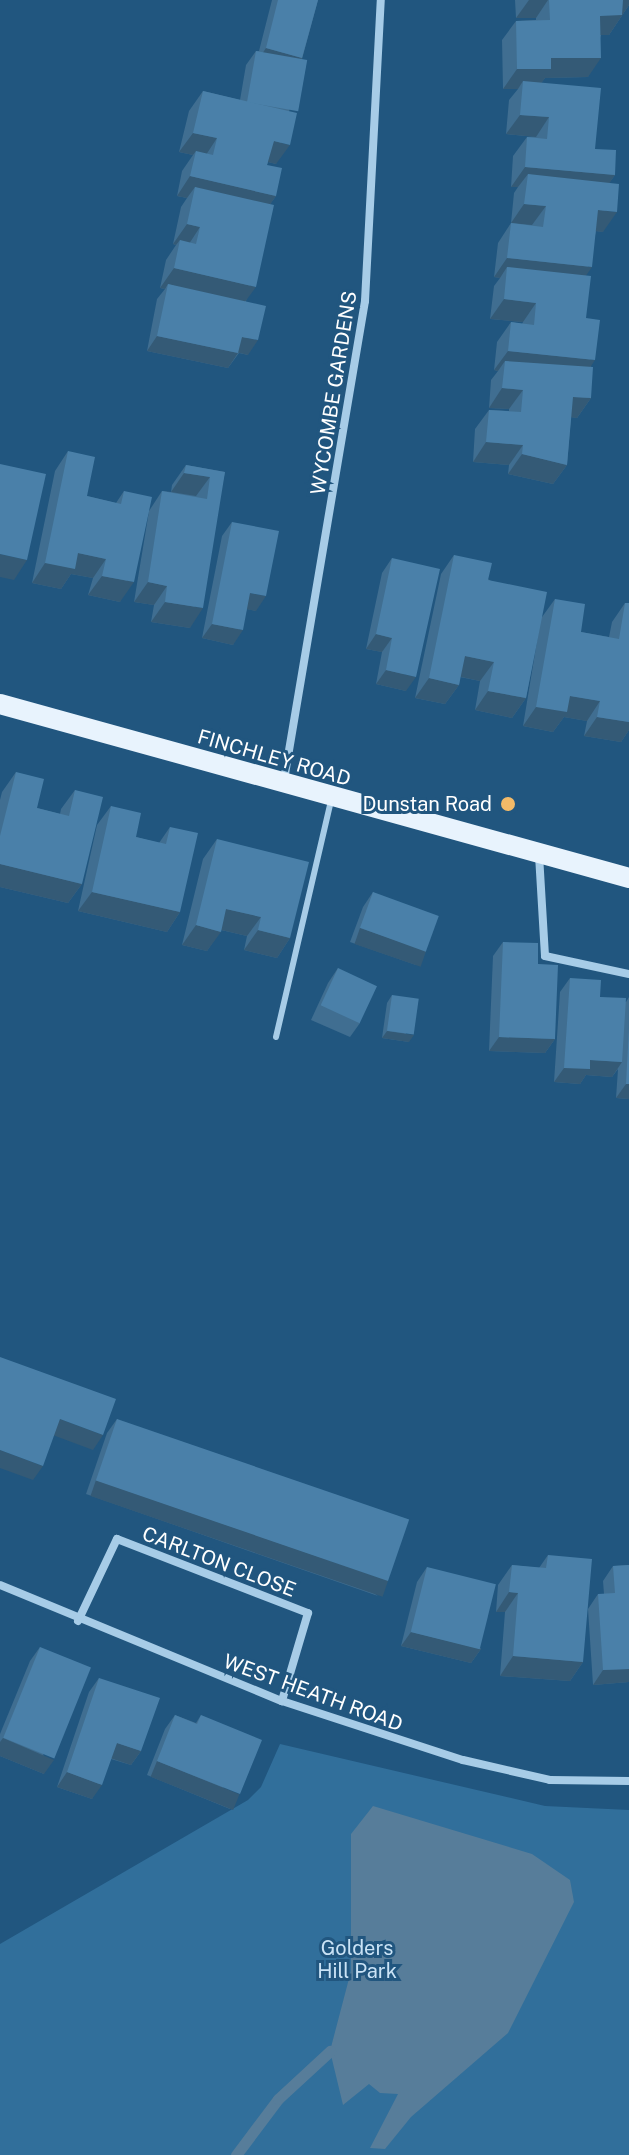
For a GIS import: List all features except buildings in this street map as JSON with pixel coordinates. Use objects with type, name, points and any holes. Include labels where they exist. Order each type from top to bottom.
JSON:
[{"type":"main road","name":"FINCHLEY ROAD","points":[[0,704],[331,800],[629,878]]},
{"type":"street","name":"WYCOMBE GARDENS","points":[[282,786],[365,301],[381,0]]},
{"type":"street","points":[[539,855],[545,956],[629,974]]},
{"type":"street","name":"CARLTON CLOSE","points":[[78,1621],[117,1539],[308,1613],[282,1701]]},
{"type":"street","name":"WEST HEATH ROAD","points":[[0,1585],[78,1621],[282,1701],[463,1760],[550,1780],[629,1781]]},
{"type":"lane","points":[[276,1037],[331,800]]},
{"type":"green space","name":"Golders Hill Park","points":[[280,1744],[545,1806],[629,1810],[629,2155],[0,2155],[0,1944],[248,1800],[261,1787]]},
{"type":"shaded area","points":[[373,1806],[532,1854],[570,1880],[574,1902],[508,2033],[411,2117],[385,2149],[370,2148],[398,2094],[380,2093],[369,2084],[343,2105],[330,2051],[351,1971],[351,1834]]},
{"type":"waterway","points":[[236,2155],[278,2099],[330,2051]]},
{"type":"place","name":"Dunstan Road","points":[[508,804]]}]
